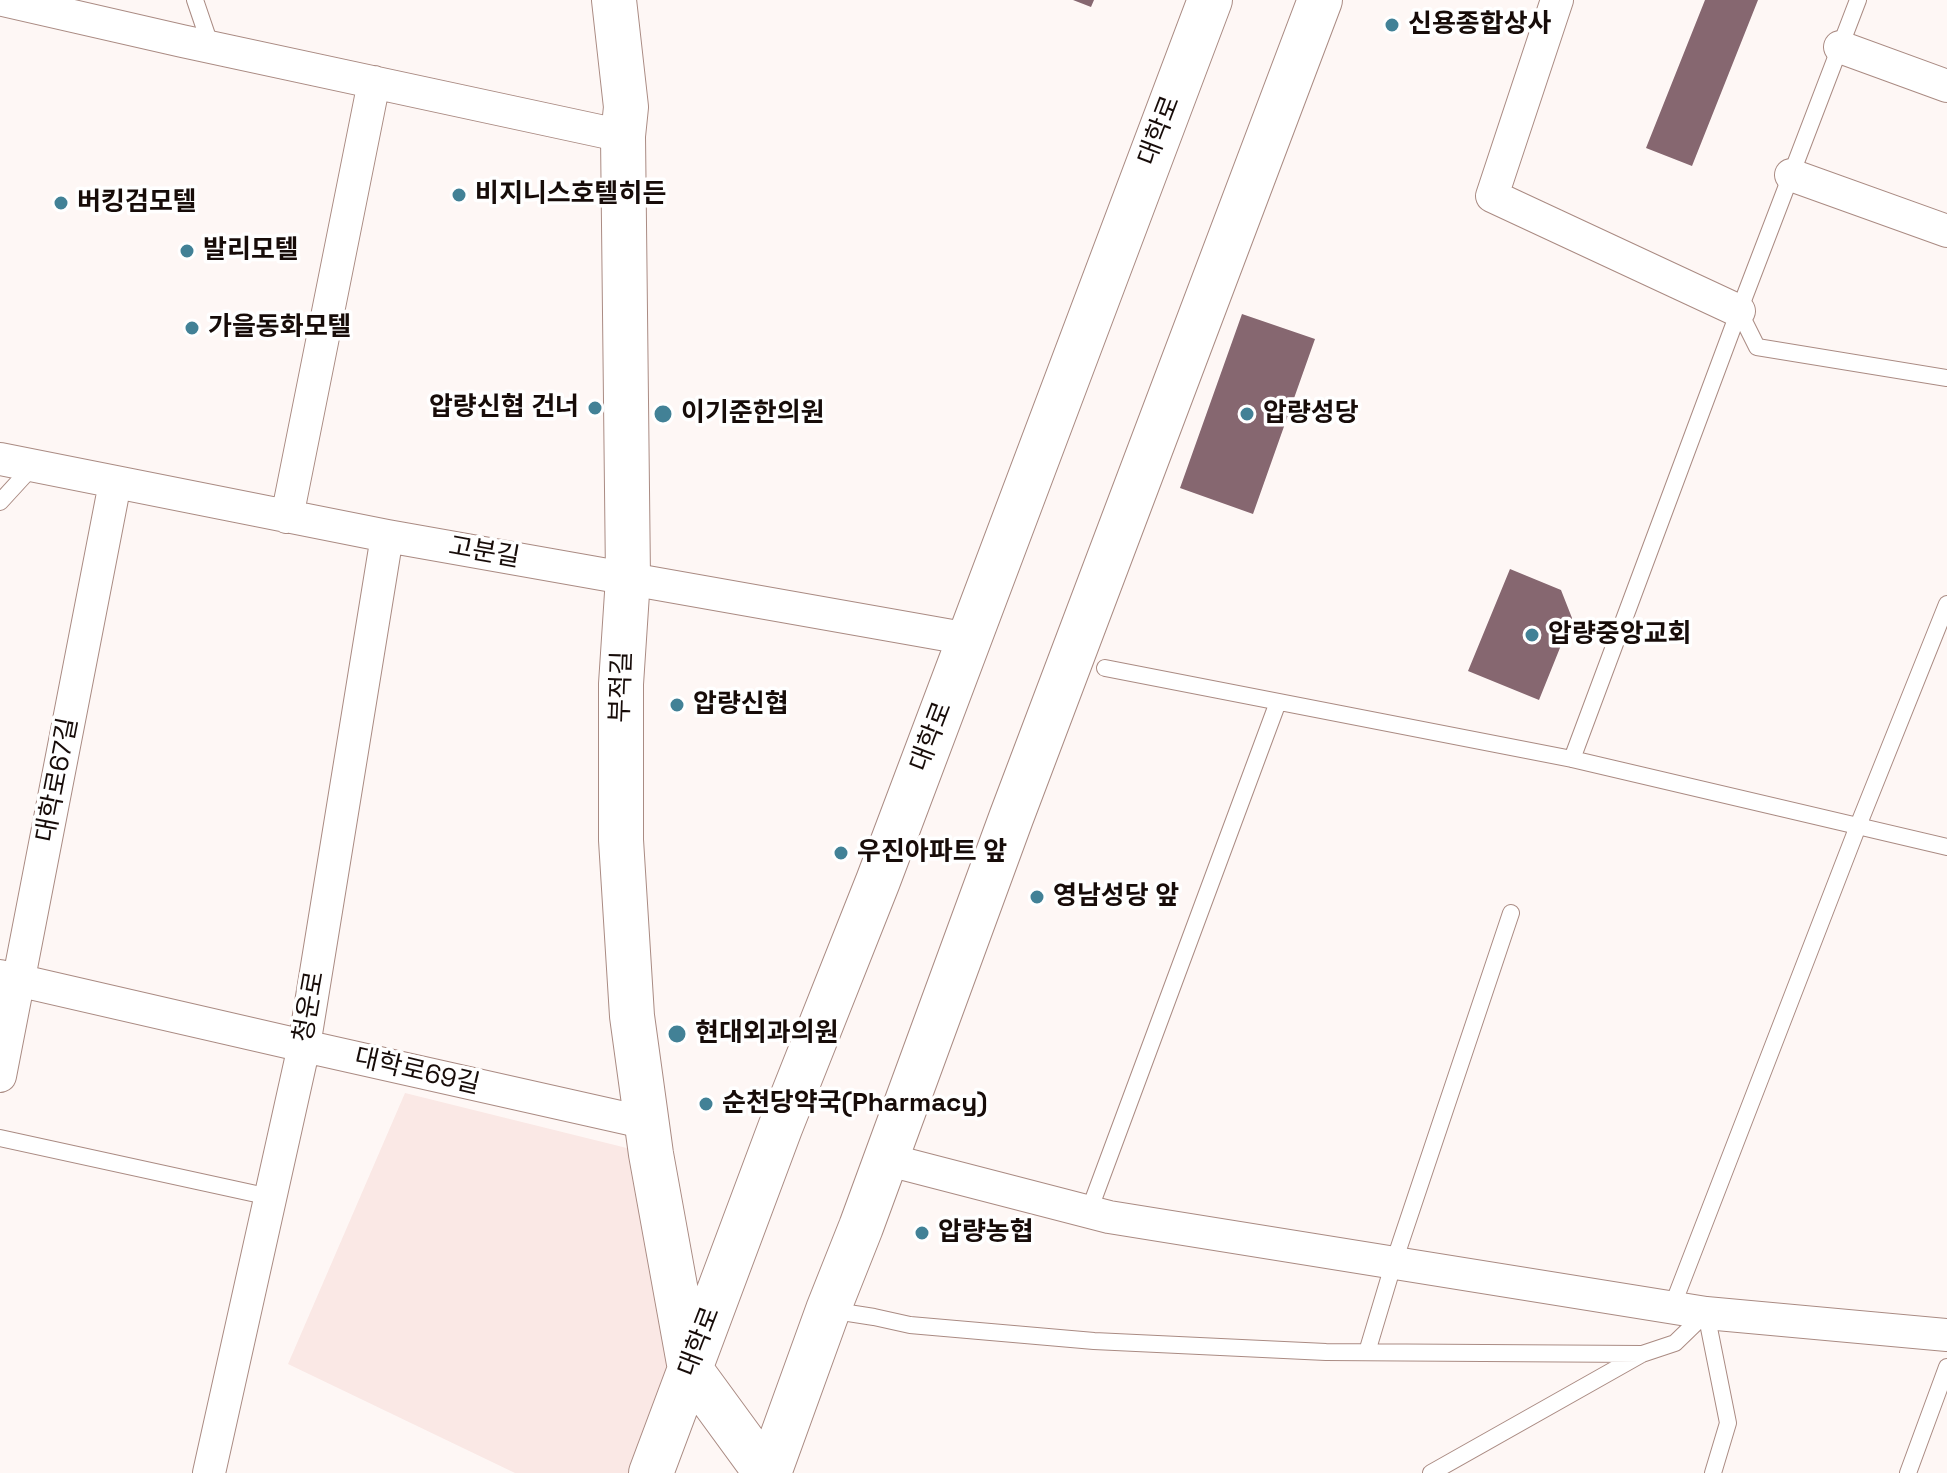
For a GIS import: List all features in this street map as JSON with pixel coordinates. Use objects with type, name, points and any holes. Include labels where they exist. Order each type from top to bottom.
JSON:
[{"type":"main road","name":"부적길","points":[[614,0],[626,107],[623,136],[628,578],[621,684],[621,840],[632,1016],[656,1183],[690,1369]]},
{"type":"main road","name":"대학로","points":[[651,1473],[1210,0]]},
{"type":"main road","points":[[767,1473],[1320,0]]},
{"type":"main road","points":[[690,1369],[767,1473]]},
{"type":"street","points":[[3,0],[623,136]]},
{"type":"street","points":[[1557,0],[1492,196],[1739,311]]},
{"type":"street","points":[[1840,47],[1947,86]]},
{"type":"street","points":[[287,517],[374,82]]},
{"type":"street","points":[[1791,175],[1947,231]]},
{"type":"street","name":"고분길","points":[[0,459],[387,536],[969,639]]},
{"type":"street","name":"대학로67길","points":[[0,1076],[10,978],[115,483]]},
{"type":"street","name":"청운로","points":[[209,1473],[304,1046],[387,536]]},
{"type":"street","name":"대학로69길","points":[[10,978],[647,1123]]},
{"type":"street","points":[[885,1159],[1109,1217],[1706,1313],[1947,1335]]},
{"type":"lane","points":[[195,0],[211,47]]},
{"type":"lane","points":[[1572,759],[1858,0]]},
{"type":"lane","points":[[1739,311],[1757,347],[1947,378]]},
{"type":"lane","points":[[0,502],[33,466]]},
{"type":"lane","points":[[1672,1307],[1947,604]]},
{"type":"lane","points":[[1105,668],[1572,759],[1947,847]]},
{"type":"lane","points":[[1089,1211],[1278,702]]},
{"type":"lane","points":[[1367,1352],[1511,913]]},
{"type":"lane","points":[[0,1138],[270,1197]]},
{"type":"lane","points":[[828,1310],[910,1325],[1094,1341],[1326,1352],[1642,1354]]},
{"type":"lane","points":[[1431,1473],[1642,1354],[1675,1343],[1706,1313]]},
{"type":"lane","points":[[1706,1313],[1728,1423],[1713,1473]]},
{"type":"lane","points":[[1908,1473],[1947,1367]]},
{"type":"shaded area","points":[[405,1093],[651,1154],[690,1369],[651,1473],[515,1473],[288,1364]]},
{"type":"building","points":[[1073,0],[1094,0],[1091,7]]},
{"type":"building","points":[[1705,0],[1758,0],[1692,166],[1646,148]]},
{"type":"building","name":"압량성당","points":[[1242,314],[1315,339],[1253,514],[1180,488]]},
{"type":"building","points":[[1510,569],[1561,590],[1572,618],[1539,700],[1468,671]]},
{"type":"place","name":"신용종합상사","points":[[1392,25]]},
{"type":"place","name":"비지니스호텔히든","points":[[459,195]]},
{"type":"place","name":"버킹검모텔","points":[[61,203]]},
{"type":"place","name":"발리모텔","points":[[187,251]]},
{"type":"place","name":"가을동화모텔","points":[[192,328]]},
{"type":"place","name":"압량신협 건너","points":[[595,408]]},
{"type":"place","name":"이기준한의원","points":[[663,414]]},
{"type":"place","name":"압량성당","points":[[1247,414]]},
{"type":"place","name":"압량중앙교회","points":[[1532,635]]},
{"type":"place","name":"압량신협","points":[[677,705]]},
{"type":"place","name":"우진아파트 앞","points":[[841,853]]},
{"type":"place","name":"영남성당 앞","points":[[1037,897]]},
{"type":"place","name":"현대외과의원","points":[[677,1034]]},
{"type":"place","name":"순천당약국(Pharmacy)","points":[[706,1104]]},
{"type":"place","name":"압량농협","points":[[922,1233]]}]
